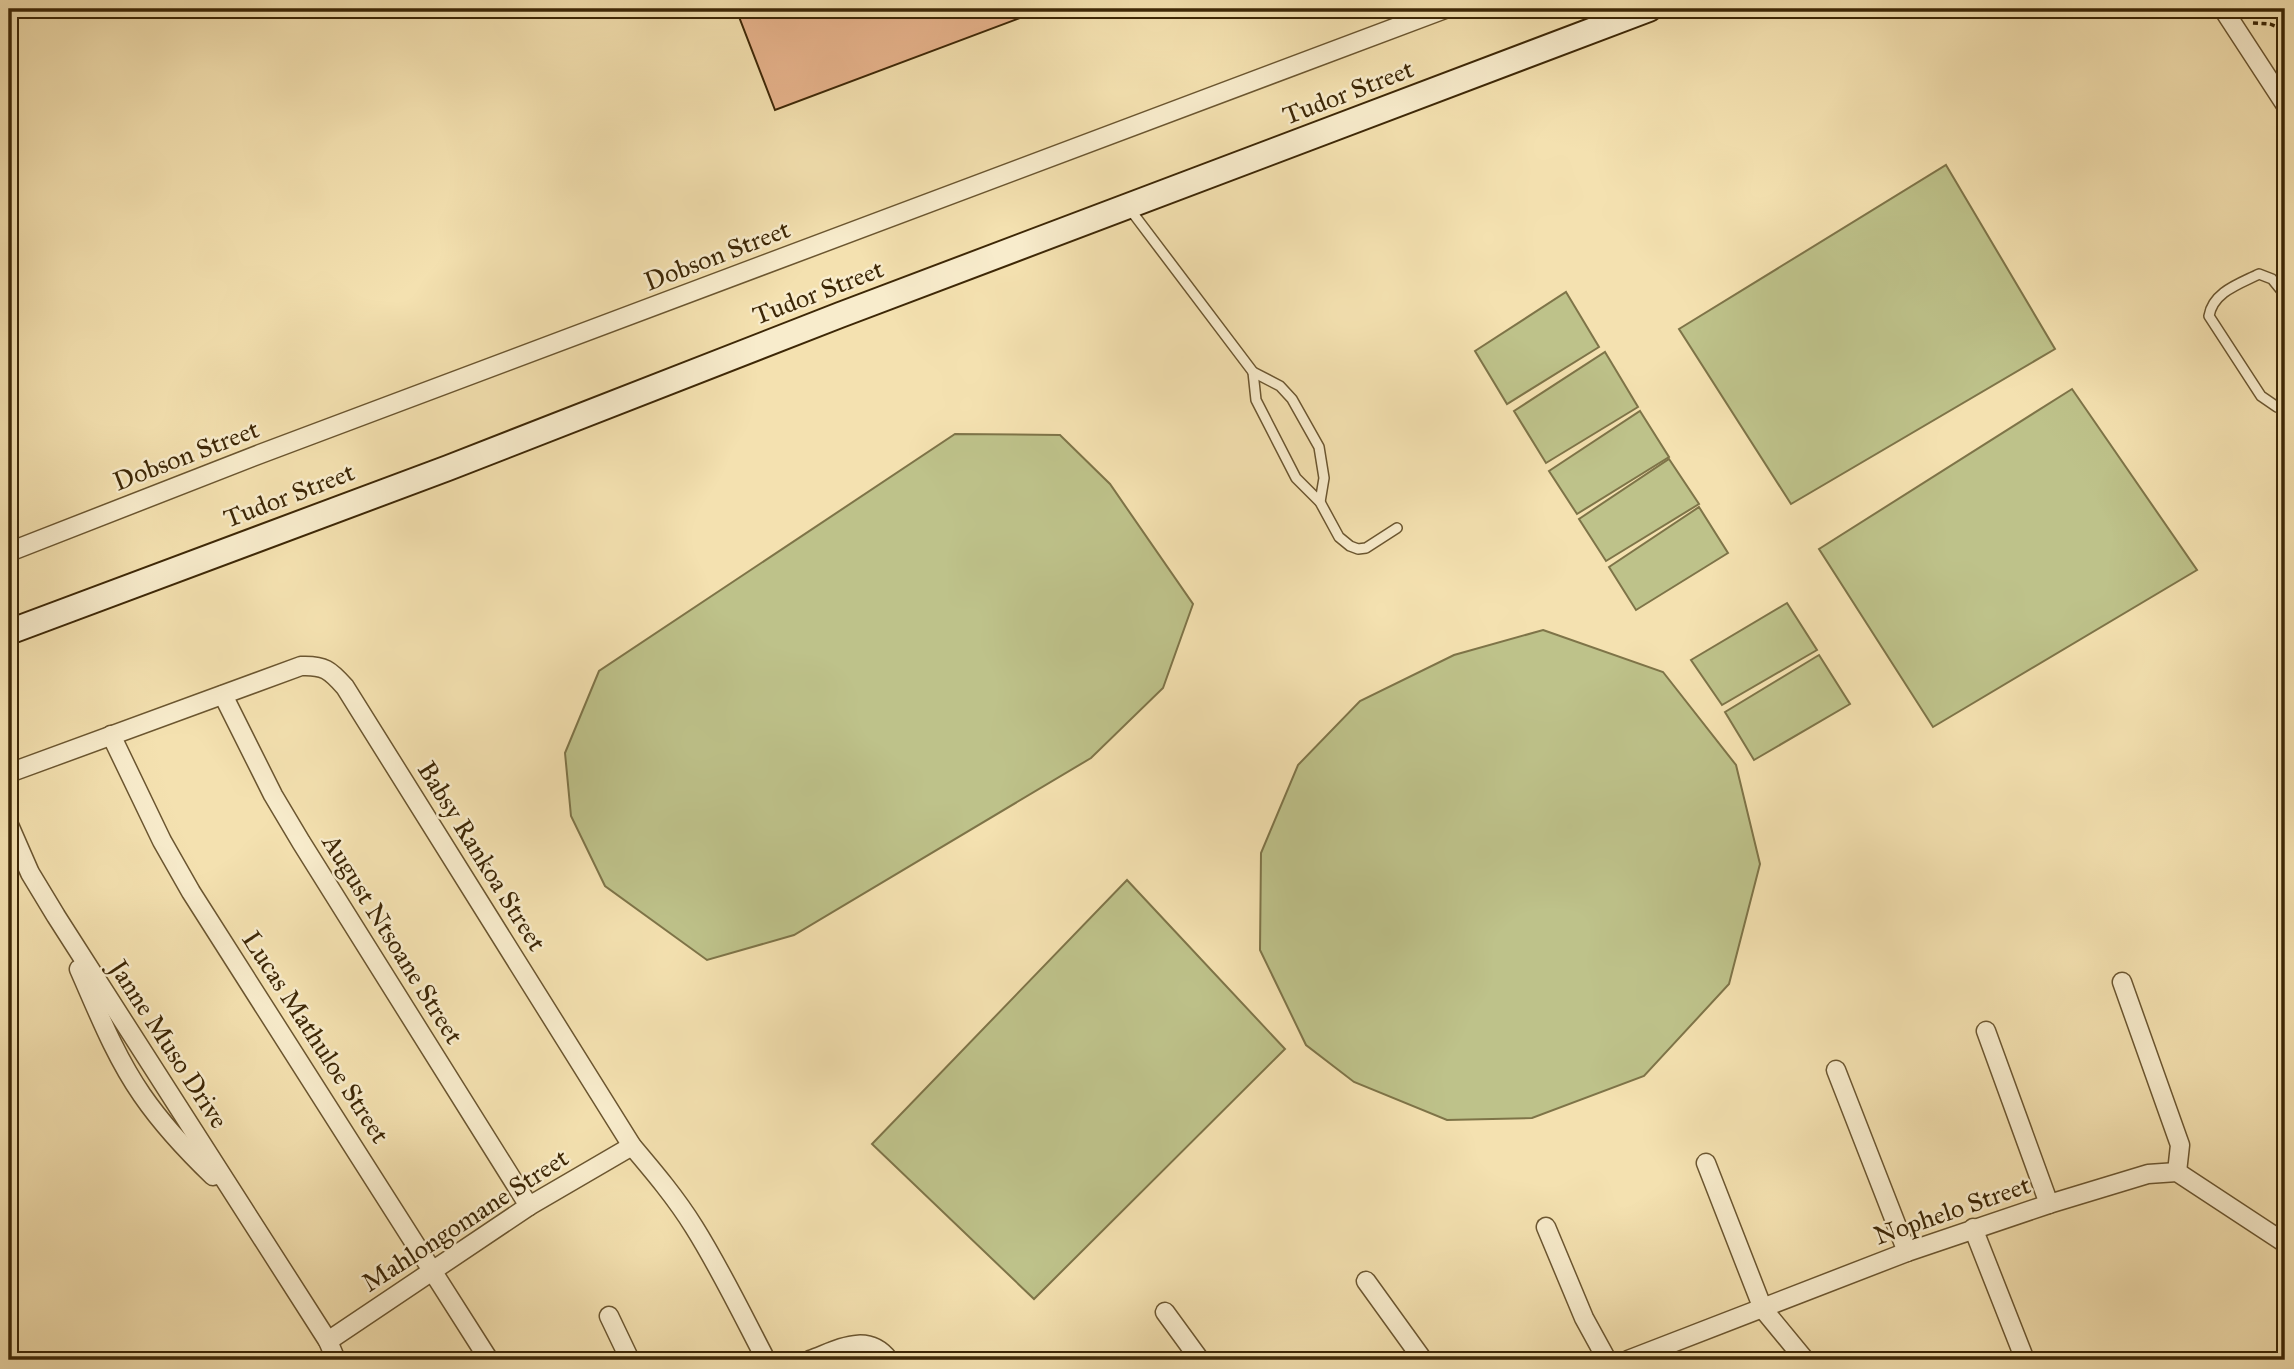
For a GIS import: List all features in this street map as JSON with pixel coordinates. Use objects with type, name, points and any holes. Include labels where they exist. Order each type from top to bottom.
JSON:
[{"type":"street","name":"Dobson Street","points":[[9,552],[273,449],[1445,9]]},
{"type":"street","name":"Tudor Street","points":[[9,632],[435,473],[1649,9]]},
{"type":"street","points":[[2227,15],[2285,104]]},
{"type":"street","name":"Babsy Rankoa Street","points":[[9,773],[301,666],[318,666],[332,673],[345,687],[632,1146],[667,1188],[692,1224],[766,1360]]},
{"type":"street","name":"August Ntsoane Street","points":[[223,695],[294,830],[529,1206]]},
{"type":"street","name":"Lucas Mathuloe Street","points":[[111,735],[162,841],[191,892],[489,1360]]},
{"type":"street","name":"Janne Muso Drive","points":[[9,825],[30,873],[56,916],[103,1023],[142,1095],[170,1132],[238,1201],[328,1341],[336,1360]]},
{"type":"street","points":[[2122,982],[2180,1145],[2177,1172],[2285,1243]]},
{"type":"street","points":[[1986,1031],[2049,1204]]},
{"type":"street","points":[[1836,1070],[1907,1252]]},
{"type":"street","name":"Mahlongomane Street","points":[[328,1341],[529,1206],[632,1146]]},
{"type":"street","points":[[1706,1163],[1763,1309],[1805,1360]]},
{"type":"street","name":"Nophelo Street","points":[[1628,1360],[1973,1228],[2148,1174],[2177,1172]]},
{"type":"street","points":[[1546,1227],[1584,1318],[1607,1360]]},
{"type":"street","points":[[1973,1228],[2025,1360]]},
{"type":"street","points":[[1366,1281],[1423,1360]]},
{"type":"street","points":[[1165,1312],[1200,1360]]},
{"type":"street","points":[[609,1316],[630,1360]]},
{"type":"street","points":[[810,1360],[862,1344],[872,1345],[882,1351],[889,1360]]},
{"type":"lane","points":[[1128,207],[1252,372],[1280,386],[1286,392],[1319,447],[1324,478],[1320,502]]},
{"type":"lane","points":[[2285,295],[2272,279],[2259,274],[2221,294],[2211,306],[2209,316],[2261,396],[2277,407],[2285,403]]},
{"type":"lane","points":[[1252,372],[1256,400],[1296,478],[1320,502],[1339,537],[1358,550],[1366,548],[1397,528]]},
{"type":"path","points":[[2227,15],[2285,30]]},
{"type":"green space","points":[[1946,165],[2055,349],[1791,504],[1679,329]]},
{"type":"green space","points":[[1566,292],[1599,347],[1507,404],[1475,351]]},
{"type":"green space","points":[[1605,352],[1638,407],[1546,463],[1514,411]]},
{"type":"green space","points":[[2072,389],[2197,570],[1933,727],[1819,549]]},
{"type":"green space","points":[[1640,411],[1669,457],[1577,514],[1549,471]]},
{"type":"green space","points":[[955,434],[1060,435],[1110,484],[1193,604],[1163,688],[1091,758],[794,935],[707,960],[605,886],[571,816],[565,753],[599,671]]},
{"type":"green space","points":[[1669,459],[1699,504],[1606,561],[1579,519]]},
{"type":"green space","points":[[1699,507],[1728,553],[1636,610],[1609,567]]},
{"type":"green space","points":[[1787,603],[1817,650],[1722,705],[1691,660]]},
{"type":"green space","points":[[1543,630],[1663,672],[1736,765],[1760,864],[1729,984],[1644,1076],[1532,1118],[1447,1120],[1354,1082],[1306,1045],[1260,950],[1261,853],[1298,765],[1360,701],[1454,655]]},
{"type":"green space","points":[[1819,655],[1850,704],[1754,760],[1725,712]]},
{"type":"green space","points":[[1127,880],[1285,1049],[1034,1299],[872,1144]]},
{"type":"building","points":[[736,9],[1044,9],[775,110]]}]
